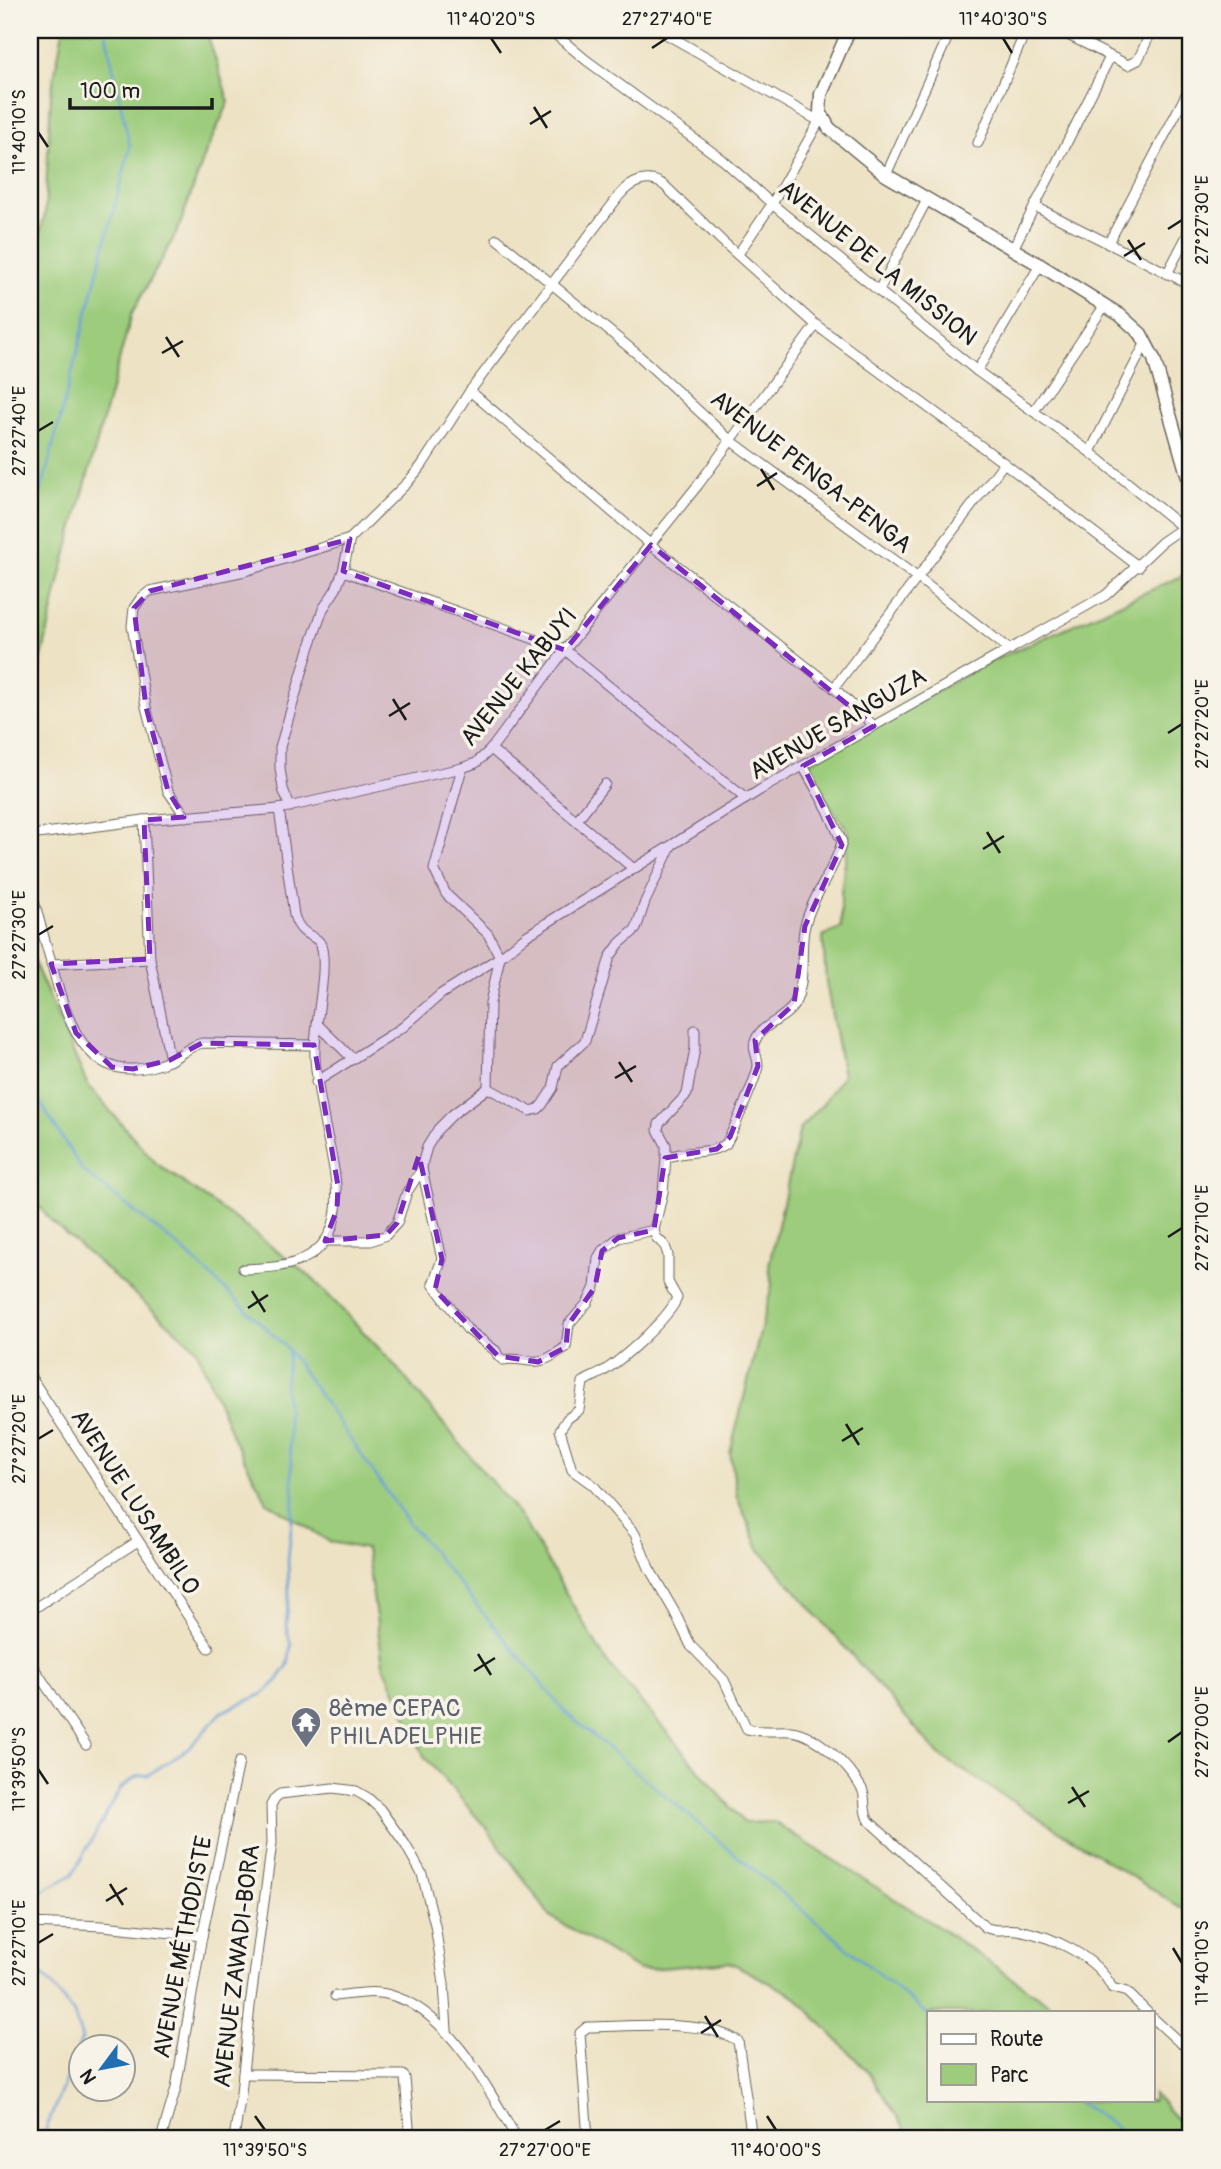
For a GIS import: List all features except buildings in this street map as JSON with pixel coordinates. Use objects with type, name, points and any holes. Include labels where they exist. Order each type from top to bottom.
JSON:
[{"type":"street","name":"AVENUE DE LA MISSION","points":[[550,30],[586,60],[723,160],[772,204],[977,372],[1186,524]]},
{"type":"street","points":[[659,30],[820,119],[839,138],[886,175],[1040,265],[1134,326],[1154,359],[1191,488]]},
{"type":"street","points":[[738,254],[772,204],[820,119],[821,94],[849,30]]},
{"type":"street","points":[[886,175],[951,30]]},
{"type":"street","points":[[978,143],[1016,59],[1026,30]]},
{"type":"street","points":[[1058,30],[1128,65],[1138,60],[1152,30]]},
{"type":"street","points":[[1013,249],[1110,57]]},
{"type":"street","points":[[1108,244],[1191,85]]},
{"type":"street","points":[[186,817],[168,791],[146,707],[132,626],[134,608],[141,598],[150,591],[245,570],[350,539],[408,482],[470,391],[624,190],[644,180],[655,180],[665,186],[707,228],[816,325],[1004,463],[1139,567]]},
{"type":"street","points":[[879,290],[927,200]]},
{"type":"street","points":[[1036,207],[1191,285]]},
{"type":"street","points":[[1167,274],[1191,228]]},
{"type":"street","name":"AVENUE PENGA-PENGA","points":[[497,239],[636,353],[730,440],[918,578],[1010,650]]},
{"type":"street","points":[[977,372],[1040,265]]},
{"type":"street","points":[[1034,411],[1105,305]]},
{"type":"street","name":"AVENUE KABUYI","points":[[30,834],[144,820],[279,809],[476,763],[491,749],[565,650],[651,545],[816,325]]},
{"type":"street","points":[[1090,452],[1146,342]]},
{"type":"street","points":[[470,391],[651,545],[834,688],[874,726]]},
{"type":"street","points":[[834,688],[1004,463]]},
{"type":"street","name":"AVENUE SANGUZA","points":[[316,1082],[403,1027],[441,994],[500,957],[526,936],[746,799],[1106,595],[1139,567],[1162,542],[1186,524]]},
{"type":"street","points":[[290,807],[282,779],[280,747],[323,609],[336,589],[343,571],[350,539]]},
{"type":"street","points":[[343,571],[565,650],[746,799]]},
{"type":"street","points":[[491,749],[634,869]]},
{"type":"street","points":[[666,1158],[684,1151],[717,1149],[726,1144],[758,1066],[754,1047],[757,1037],[790,1010],[798,996],[805,926],[842,842],[803,765]]},
{"type":"street","points":[[463,768],[434,869],[446,894],[488,934],[500,957],[490,1003],[488,1088]]},
{"type":"street","points":[[577,820],[605,784]]},
{"type":"street","points":[[243,1269],[267,1268],[301,1260],[325,1241],[337,1209],[338,1186],[316,1082],[314,1045],[321,976],[321,945],[318,940],[303,933],[294,915],[279,809]]},
{"type":"street","points":[[144,820],[150,959],[170,1060]]},
{"type":"street","points":[[488,1088],[530,1111],[542,1105],[553,1088],[558,1066],[585,1041],[610,957],[620,943],[636,929],[645,902],[672,845]]},
{"type":"street","points":[[30,885],[65,1013],[76,1033],[96,1056],[112,1067],[133,1069],[170,1060],[189,1046],[202,1043],[314,1045]]},
{"type":"street","points":[[51,964],[150,959]]},
{"type":"street","points":[[317,1024],[353,1059]]},
{"type":"street","points":[[695,1030],[695,1048],[687,1094],[658,1127],[666,1145],[666,1158],[663,1192],[653,1230],[665,1247],[668,1282],[677,1297],[668,1312],[627,1352],[601,1373],[583,1382],[579,1410],[560,1430],[572,1469],[593,1485],[635,1534],[649,1569],[691,1646],[724,1680],[747,1729],[794,1732],[813,1738],[841,1763],[862,1790],[864,1811],[869,1821],[985,1927],[994,1931],[1015,1929],[1041,1934],[1098,1966],[1108,1977],[1112,1988],[1127,1992],[1146,2011]]},
{"type":"street","points":[[325,1241],[371,1241],[386,1235],[397,1223],[407,1192],[422,1169],[427,1147],[438,1129],[488,1088]]},
{"type":"street","points":[[422,1169],[442,1259],[433,1284],[435,1290],[467,1329],[496,1350],[503,1360],[515,1357],[538,1362],[554,1356],[566,1347],[569,1324],[588,1302],[595,1287],[598,1258],[602,1251],[618,1238],[653,1230]]},
{"type":"street","name":"AVENUE LUSAMBILO","points":[[30,1376],[209,1648]]},
{"type":"street","points":[[30,1611],[138,1541]]},
{"type":"street","points":[[30,1662],[86,1745]]},
{"type":"street","name":"AVENUE MÉTHODISTE","points":[[162,2139],[176,2088],[202,1936],[239,1762]]},
{"type":"street","name":"AVENUE ZAWADI-BORA","points":[[234,2139],[272,1843],[271,1805],[280,1794],[333,1788],[356,1791],[369,1798],[380,1809],[405,1844],[422,1874],[435,1925],[444,1984],[447,2030]]},
{"type":"street","points":[[30,1923],[103,1926],[202,1936]]},
{"type":"street","points":[[335,1996],[373,1993],[391,1995],[411,2005],[447,2030],[501,2110],[517,2139]]},
{"type":"street","points":[[1154,2019],[1191,2050]]},
{"type":"street","points":[[588,2139],[580,2034],[587,2027],[685,2026],[707,2029],[737,2039],[751,2138],[687,2139]]},
{"type":"street","points":[[243,2074],[403,2075],[410,2139]]},
{"type":"highlighted area","points":[[350,539],[343,571],[565,650],[651,545],[874,726],[803,766],[842,845],[805,926],[794,1004],[755,1040],[758,1066],[730,1137],[717,1149],[665,1158],[654,1230],[618,1238],[602,1251],[595,1287],[568,1325],[566,1347],[538,1362],[498,1356],[435,1290],[442,1259],[419,1155],[397,1223],[386,1235],[325,1241],[337,1209],[338,1186],[314,1045],[202,1043],[170,1060],[133,1069],[112,1067],[76,1033],[51,964],[150,959],[144,820],[184,817],[168,791],[146,707],[134,608],[150,591]]},
{"type":"green space","points":[[63,30],[206,30],[229,102],[206,152],[178,230],[132,313],[61,574],[30,710],[30,271],[45,214],[51,94]]},
{"type":"green space","points":[[1191,572],[1191,1914],[939,1755],[759,1549],[737,1497],[730,1453],[772,1285],[769,1265],[800,1128],[822,1105],[843,1075],[826,982],[823,936],[841,928],[841,893],[849,832],[803,766],[985,664]]},
{"type":"green space","points":[[30,953],[88,1086],[156,1163],[311,1277],[391,1361],[521,1517],[606,1661],[744,1823],[774,1822],[940,1928],[1059,2011],[927,2011],[927,2102],[1154,2102],[1154,2094],[1191,2135],[1191,2139],[912,2139],[867,2071],[795,1996],[730,1962],[639,1970],[550,1916],[488,1830],[424,1756],[383,1664],[366,1549],[330,1542],[267,1502],[234,1440],[196,1348],[52,1222],[30,1195]]},
{"type":"waterway","points":[[30,524],[45,477],[130,147],[105,30]]},
{"type":"waterway","points":[[30,1086],[82,1170],[184,1251],[286,1347],[408,1522],[565,1712],[927,2014]]},
{"type":"waterway","points":[[38,1919],[35,1903],[42,1891],[72,1875],[121,1788],[137,1776],[148,1775],[189,1748],[222,1712],[263,1694],[277,1681],[288,1665],[291,1646],[286,1625],[288,1560],[294,1500],[285,1383],[288,1353]]},
{"type":"waterway","points":[[30,1962],[42,1933],[40,1926]]},
{"type":"waterway","points":[[30,1963],[51,1984],[74,2014],[82,2039],[42,2139]]},
{"type":"waterway","points":[[1078,2102],[1134,2139]]},
{"type":"place","name":"8ème CEPAC PHILADELPHIE","points":[[306,1749]]}]
